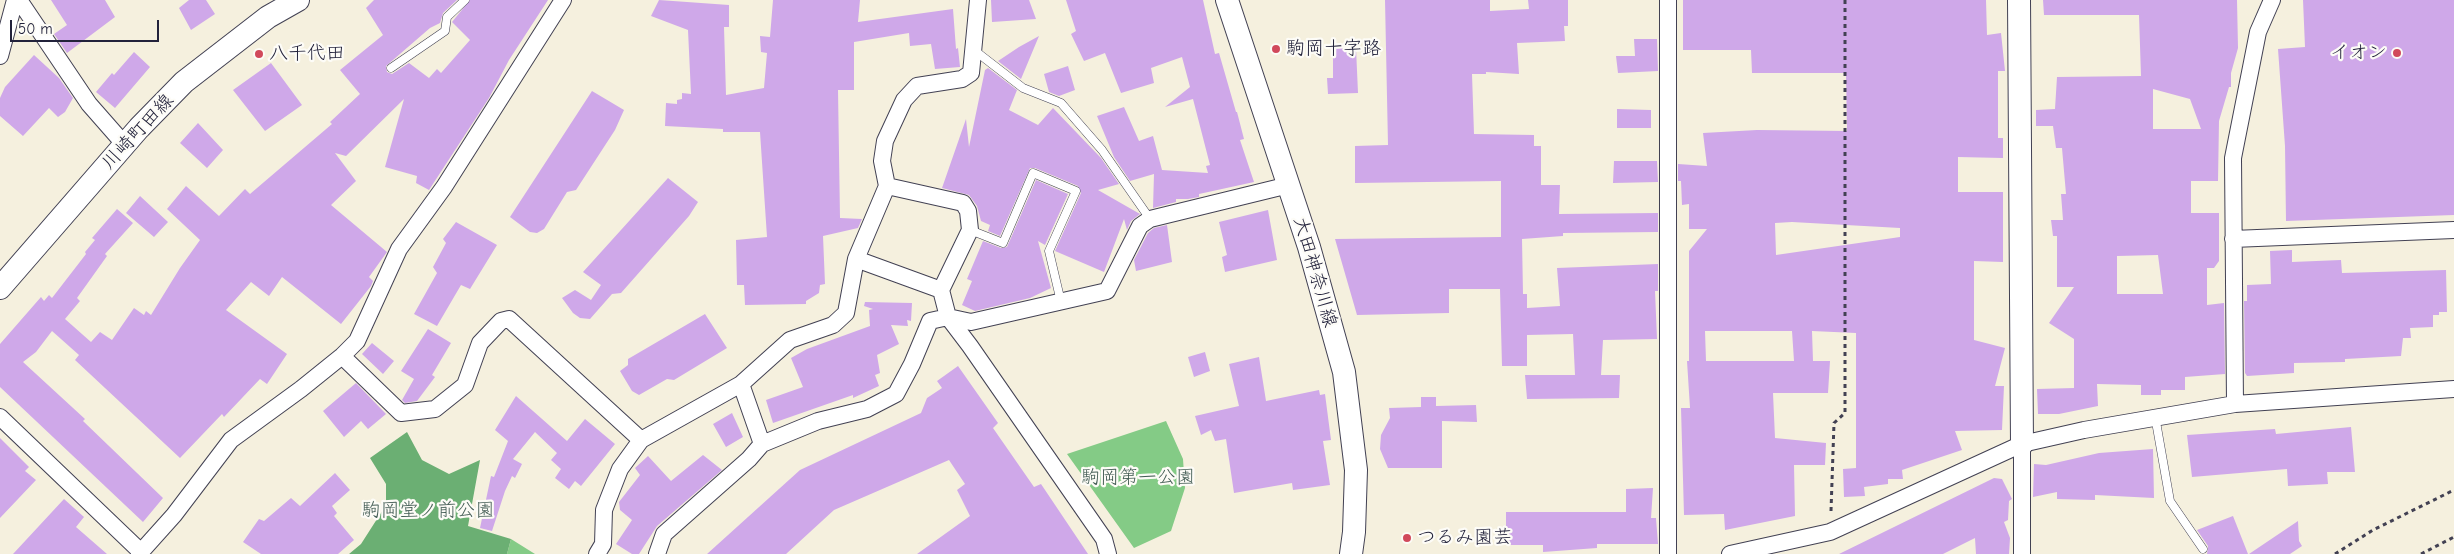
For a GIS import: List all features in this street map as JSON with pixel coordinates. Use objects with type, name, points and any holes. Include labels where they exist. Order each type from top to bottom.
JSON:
[{"type":"main road","name":"川崎町田線","points":[[0,288],[125,145],[184,82],[268,17],[298,0]]},
{"type":"main road","name":"大田神奈川線","points":[[1226,0],[1309,246],[1344,372],[1356,470],[1354,532],[1351,554]]},
{"type":"main road","points":[[2019,0],[2022,444]]},
{"type":"street","points":[[0,56],[15,0]]},
{"type":"street","points":[[19,0],[89,104],[125,145]]},
{"type":"street","points":[[0,417],[140,553],[174,514],[231,440],[301,389],[342,356],[357,341],[399,249],[444,187],[563,0]]},
{"type":"street","points":[[597,554],[602,544],[604,510],[620,469],[641,440],[741,384],[790,340],[833,325],[846,313],[856,259],[887,186],[882,161],[885,141],[904,100],[917,86],[962,79],[970,73],[978,0]]},
{"type":"street","points":[[1668,0],[1668,554]]},
{"type":"street","points":[[2235,404],[2233,158],[2258,32],[2272,0]]},
{"type":"street","points":[[657,554],[664,534],[749,459],[762,444],[818,422],[867,409],[896,394],[912,364],[930,321],[948,317],[971,322],[1107,290],[1140,226],[1150,219],[1288,185]]},
{"type":"street","points":[[887,186],[963,203],[968,211],[970,230],[941,290],[948,317],[1099,531],[1104,539],[1108,554]]},
{"type":"street","points":[[2233,239],[2454,230]]},
{"type":"street","points":[[856,259],[941,290]]},
{"type":"street","points":[[342,356],[402,413],[435,409],[465,385],[480,342],[501,321],[509,320],[641,440]]},
{"type":"street","points":[[741,384],[762,444]]},
{"type":"street","points":[[1730,554],[1830,532],[2022,444],[2155,416],[2235,404],[2454,389]]},
{"type":"street","points":[[2022,444],[2022,554]]},
{"type":"lane","points":[[391,68],[445,31],[447,17],[465,0]]},
{"type":"lane","points":[[974,50],[1023,88],[1061,103],[1102,150],[1150,219]]},
{"type":"lane","points":[[970,230],[1003,243],[1034,174],[1076,191],[1050,251],[1061,302]]},
{"type":"lane","points":[[2155,416],[2170,501],[2203,549]]},
{"type":"path","points":[[1830,532],[1834,423],[1845,414],[1845,0]]},
{"type":"path","points":[[2335,554],[2373,530],[2454,490]]},
{"type":"path","points":[[2421,554],[2454,537]]},
{"type":"green space","name":"駒岡第一公園","points":[[1166,421],[1183,459],[1185,488],[1171,531],[1134,548],[1067,454]]},
{"type":"green space","name":"駒岡堂ノ前公園","points":[[407,432],[422,460],[449,474],[480,460],[468,526],[511,539],[507,554],[349,554],[361,544],[386,505],[386,484],[370,458]]},
{"type":"green space","name":"駒岡堂ノ前公園","points":[[511,539],[535,554],[507,554]]},
{"type":"building","points":[[51,0],[105,0],[115,17],[67,53],[54,34],[67,25]]},
{"type":"building","points":[[189,0],[206,0],[215,14],[191,30],[179,8]]},
{"type":"building","points":[[374,0],[457,0],[443,13],[440,23],[430,28],[386,66],[387,72],[392,74],[409,63],[429,78],[437,69],[441,73],[470,40],[452,22],[470,0],[548,0],[509,60],[489,98],[429,190],[416,183],[417,176],[385,167],[404,99],[346,156],[335,153],[356,181],[331,205],[387,252],[369,277],[373,281],[371,286],[341,324],[282,277],[269,296],[251,282],[226,310],[287,354],[267,384],[260,379],[224,417],[222,414],[180,458],[75,360],[79,355],[52,331],[36,352],[23,362],[85,419],[83,421],[163,498],[143,522],[0,387],[0,344],[41,297],[44,301],[49,295],[52,298],[86,254],[85,252],[95,240],[92,238],[117,209],[133,223],[105,254],[107,256],[77,298],[80,301],[65,319],[91,342],[100,332],[112,340],[134,308],[144,315],[146,311],[151,315],[200,240],[167,209],[186,186],[219,216],[245,189],[250,194],[332,124],[330,122],[360,94],[340,70],[383,35],[366,8]]},
{"type":"building","points":[[659,0],[729,5],[729,27],[724,27],[726,95],[764,88],[767,53],[761,52],[760,36],[770,37],[773,0],[860,0],[858,22],[953,9],[956,49],[958,48],[960,67],[935,69],[931,44],[910,46],[909,33],[854,42],[854,90],[838,90],[840,218],[862,219],[858,228],[823,236],[825,284],[820,285],[819,293],[806,301],[806,304],[745,305],[744,285],[737,285],[736,240],[767,237],[760,132],[723,132],[723,129],[665,126],[666,103],[677,104],[677,100],[682,99],[682,93],[691,94],[688,30],[651,16]]},
{"type":"building","points":[[991,0],[1029,0],[1036,19],[992,22]]},
{"type":"building","points":[[1066,0],[1203,0],[1215,54],[1219,53],[1237,112],[1244,139],[1240,140],[1254,182],[1199,194],[1199,197],[1176,199],[1176,202],[1153,208],[1154,174],[1130,181],[1114,157],[1097,116],[1124,107],[1139,141],[1153,136],[1162,170],[1208,173],[1206,166],[1210,165],[1193,99],[1165,107],[1190,87],[1182,57],[1151,68],[1154,83],[1121,93],[1105,53],[1084,61],[1071,34],[1076,31]]},
{"type":"building","points":[[1385,0],[1490,0],[1490,11],[1529,9],[1528,0],[1568,0],[1568,26],[1564,26],[1565,41],[1517,43],[1519,74],[1486,72],[1486,74],[1472,74],[1474,134],[1534,135],[1534,146],[1541,146],[1541,185],[1560,185],[1559,214],[1658,213],[1658,232],[1563,233],[1563,236],[1522,239],[1523,294],[1527,294],[1527,308],[1560,306],[1557,268],[1658,264],[1658,291],[1655,291],[1657,339],[1603,340],[1601,375],[1620,375],[1619,398],[1527,399],[1525,375],[1575,375],[1573,334],[1527,335],[1527,366],[1502,366],[1500,289],[1449,289],[1449,313],[1357,315],[1335,239],[1501,237],[1501,181],[1355,183],[1355,146],[1388,145]]},
{"type":"building","points":[[1683,0],[1986,0],[1987,35],[2001,33],[2005,71],[1998,71],[1998,138],[2003,138],[2003,158],[1958,157],[1958,192],[2003,192],[2003,262],[1974,261],[1974,340],[2005,348],[1995,386],[2004,386],[2002,430],[1955,431],[1962,450],[1902,470],[1903,479],[1888,479],[1888,484],[1864,487],[1865,496],[1844,497],[1843,469],[1856,468],[1856,333],[1812,331],[1813,361],[1830,361],[1828,393],[1773,393],[1775,438],[1826,443],[1825,465],[1794,465],[1795,516],[1725,530],[1724,514],[1684,515],[1681,408],[1690,408],[1687,361],[1689,361],[1689,251],[1707,229],[1689,229],[1689,204],[1682,205],[1681,181],[1678,181],[1678,164],[1707,166],[1703,133],[1757,130],[1847,131],[1846,73],[1752,73],[1751,50],[1683,50]],"holes":[[[1792,222],[1900,228],[1900,237],[1776,255],[1775,223]],[[1705,331],[1792,331],[1794,361],[1706,361]]]},
{"type":"building","points":[[2043,0],[2237,0],[2238,48],[2231,73],[2231,87],[2229,87],[2219,121],[2218,181],[2191,181],[2191,213],[2219,213],[2219,261],[2214,268],[2207,268],[2207,305],[2224,303],[2225,374],[2185,377],[2185,390],[2161,390],[2161,395],[2141,395],[2141,385],[2097,384],[2098,406],[2059,414],[2038,414],[2037,389],[2074,388],[2074,339],[2049,323],[2074,287],[2057,287],[2057,236],[2053,236],[2051,220],[2063,220],[2061,194],[2066,194],[2062,148],[2056,148],[2053,126],[2036,126],[2036,110],[2055,109],[2057,77],[2141,76],[2139,15],[2044,15]],"holes":[[[2153,89],[2190,99],[2201,129],[2153,129]],[[2158,255],[2163,294],[2117,294],[2117,256]]]},
{"type":"building","points":[[2303,0],[2454,0],[2454,215],[2286,221],[2285,146],[2278,49],[2305,47]]},
{"type":"building","points":[[1039,36],[1021,79],[998,61],[1019,47]]},
{"type":"building","points":[[1634,39],[1657,39],[1658,71],[1618,73],[1616,56],[1635,56]]},
{"type":"building","points":[[1333,48],[1356,48],[1358,93],[1328,94],[1327,78],[1333,78]]},
{"type":"building","points":[[134,52],[150,67],[115,108],[96,92]]},
{"type":"building","points":[[34,55],[59,78],[73,98],[65,112],[58,117],[49,108],[23,136],[0,116],[0,98],[5,87]]},
{"type":"building","points":[[271,63],[302,105],[265,131],[233,90]]},
{"type":"building","points":[[1068,66],[1075,90],[1059,96],[1049,92],[1044,74]]},
{"type":"building","points":[[988,68],[1017,90],[1009,110],[1038,125],[1053,108],[1101,158],[1119,184],[1098,190],[1140,214],[1131,221],[1127,230],[1124,219],[1104,272],[1055,251],[1081,193],[1078,186],[1035,168],[1030,168],[1000,236],[988,231],[990,225],[981,221],[977,206],[969,195],[942,188],[966,119],[969,147],[985,70]]},
{"type":"building","points":[[592,91],[624,110],[615,130],[576,190],[567,192],[544,229],[537,233],[530,232],[510,217]]},
{"type":"building","points":[[1617,109],[1651,110],[1651,128],[1617,128]]},
{"type":"building","points":[[198,123],[223,150],[207,168],[180,143]]},
{"type":"building","points":[[1614,161],[1657,161],[1658,182],[1613,183]]},
{"type":"building","points":[[668,178],[698,202],[689,216],[621,293],[612,294],[590,319],[580,318],[573,313],[562,298],[575,290],[591,300],[601,285],[583,272]]},
{"type":"building","points":[[1036,180],[1068,194],[1045,245],[1038,241],[1051,288],[1030,298],[975,311],[962,305],[972,281],[967,279],[983,241],[1001,248],[1007,247]]},
{"type":"building","points":[[140,196],[168,222],[154,237],[126,213]]},
{"type":"building","points":[[1268,210],[1277,260],[1225,272],[1222,257],[1227,255],[1219,222]]},
{"type":"building","points":[[456,222],[497,245],[470,289],[461,285],[437,326],[414,314],[437,273],[433,267],[446,243],[443,239]]},
{"type":"building","points":[[1167,225],[1172,262],[1136,271],[1134,260],[1148,233],[1154,228]]},
{"type":"building","points":[[2292,250],[2292,262],[2341,260],[2342,273],[2446,270],[2447,312],[2439,312],[2439,315],[2433,315],[2433,327],[2410,328],[2411,338],[2403,338],[2401,356],[2345,359],[2345,362],[2294,363],[2294,373],[2247,376],[2245,373],[2244,301],[2247,301],[2247,285],[2271,284],[2270,251]]},
{"type":"building","points":[[865,302],[912,303],[911,321],[907,320],[908,326],[891,325],[899,344],[877,355],[880,373],[875,375],[879,386],[853,398],[853,395],[773,423],[766,400],[803,387],[791,358],[807,349],[870,326],[869,310],[873,309],[864,306]]},
{"type":"building","points":[[705,314],[727,348],[674,380],[667,379],[639,395],[632,391],[620,371],[628,365],[628,359]]},
{"type":"building","points":[[428,329],[451,343],[432,375],[435,377],[417,401],[405,403],[402,400],[414,379],[401,371]]},
{"type":"building","points":[[372,343],[394,361],[383,374],[362,354]]},
{"type":"building","points":[[1205,352],[1210,371],[1194,377],[1188,357]]},
{"type":"building","points":[[1259,357],[1266,401],[1319,390],[1320,395],[1325,394],[1331,440],[1323,441],[1330,485],[1293,490],[1292,483],[1234,493],[1226,439],[1215,441],[1211,430],[1201,435],[1195,416],[1239,406],[1229,364]]},
{"type":"building","points":[[958,366],[998,423],[993,428],[1034,487],[1041,484],[1088,554],[917,554],[970,516],[957,490],[965,484],[949,460],[834,510],[786,554],[707,554],[800,470],[921,413],[927,398],[942,388],[937,381]]},
{"type":"building","points":[[356,383],[386,414],[368,429],[361,421],[344,437],[323,411]]},
{"type":"building","points":[[516,396],[567,441],[585,419],[615,444],[581,486],[575,481],[569,489],[555,478],[561,469],[551,460],[557,453],[535,432],[513,459],[522,464],[515,478],[512,476],[505,491],[492,531],[480,528],[491,476],[494,477],[508,441],[495,430]]},
{"type":"building","points":[[1421,397],[1436,397],[1436,406],[1476,405],[1477,422],[1442,421],[1442,468],[1388,468],[1380,449],[1381,435],[1390,418],[1389,408],[1421,407]]},
{"type":"building","points":[[732,413],[743,437],[726,447],[713,424]]},
{"type":"building","points":[[2351,427],[2355,472],[2327,472],[2328,484],[2288,486],[2287,469],[2192,477],[2187,435],[2275,429],[2276,434]]},
{"type":"building","points":[[0,438],[29,467],[25,471],[36,480],[0,518]]},
{"type":"building","points":[[2153,449],[2154,498],[2095,495],[2095,500],[2057,499],[2057,492],[2033,497],[2034,464],[2046,465],[2099,453]]},
{"type":"building","points":[[703,455],[722,470],[657,526],[639,554],[632,554],[616,544],[632,520],[620,510],[619,502],[640,475],[635,468],[648,456],[671,481]]},
{"type":"building","points":[[335,473],[350,490],[332,506],[337,513],[334,516],[354,540],[338,554],[261,554],[243,542],[259,519],[264,521],[291,498],[300,506]]},
{"type":"building","points":[[1994,478],[2002,479],[2012,499],[2009,501],[2008,520],[2004,522],[2010,538],[2009,554],[1976,554],[1975,538],[1943,554],[1839,554]]},
{"type":"building","points":[[1653,488],[1651,518],[1656,518],[1658,544],[1597,544],[1597,548],[1543,552],[1543,545],[1506,545],[1506,512],[1626,512],[1626,489]]},
{"type":"building","points":[[64,499],[84,517],[76,527],[107,554],[13,554]]},
{"type":"building","points":[[2233,516],[2248,554],[2207,554],[2208,546],[2197,530]]},
{"type":"building","points":[[2298,521],[2299,541],[2302,546],[2290,554],[2249,554]]},
{"type":"place","name":"駒岡十字路","points":[[1276,49]]},
{"type":"place","name":"イオン","points":[[2397,53]]},
{"type":"place","name":"八千代田","points":[[259,54]]},
{"type":"place","name":"つるみ園芸","points":[[1407,538]]}]
